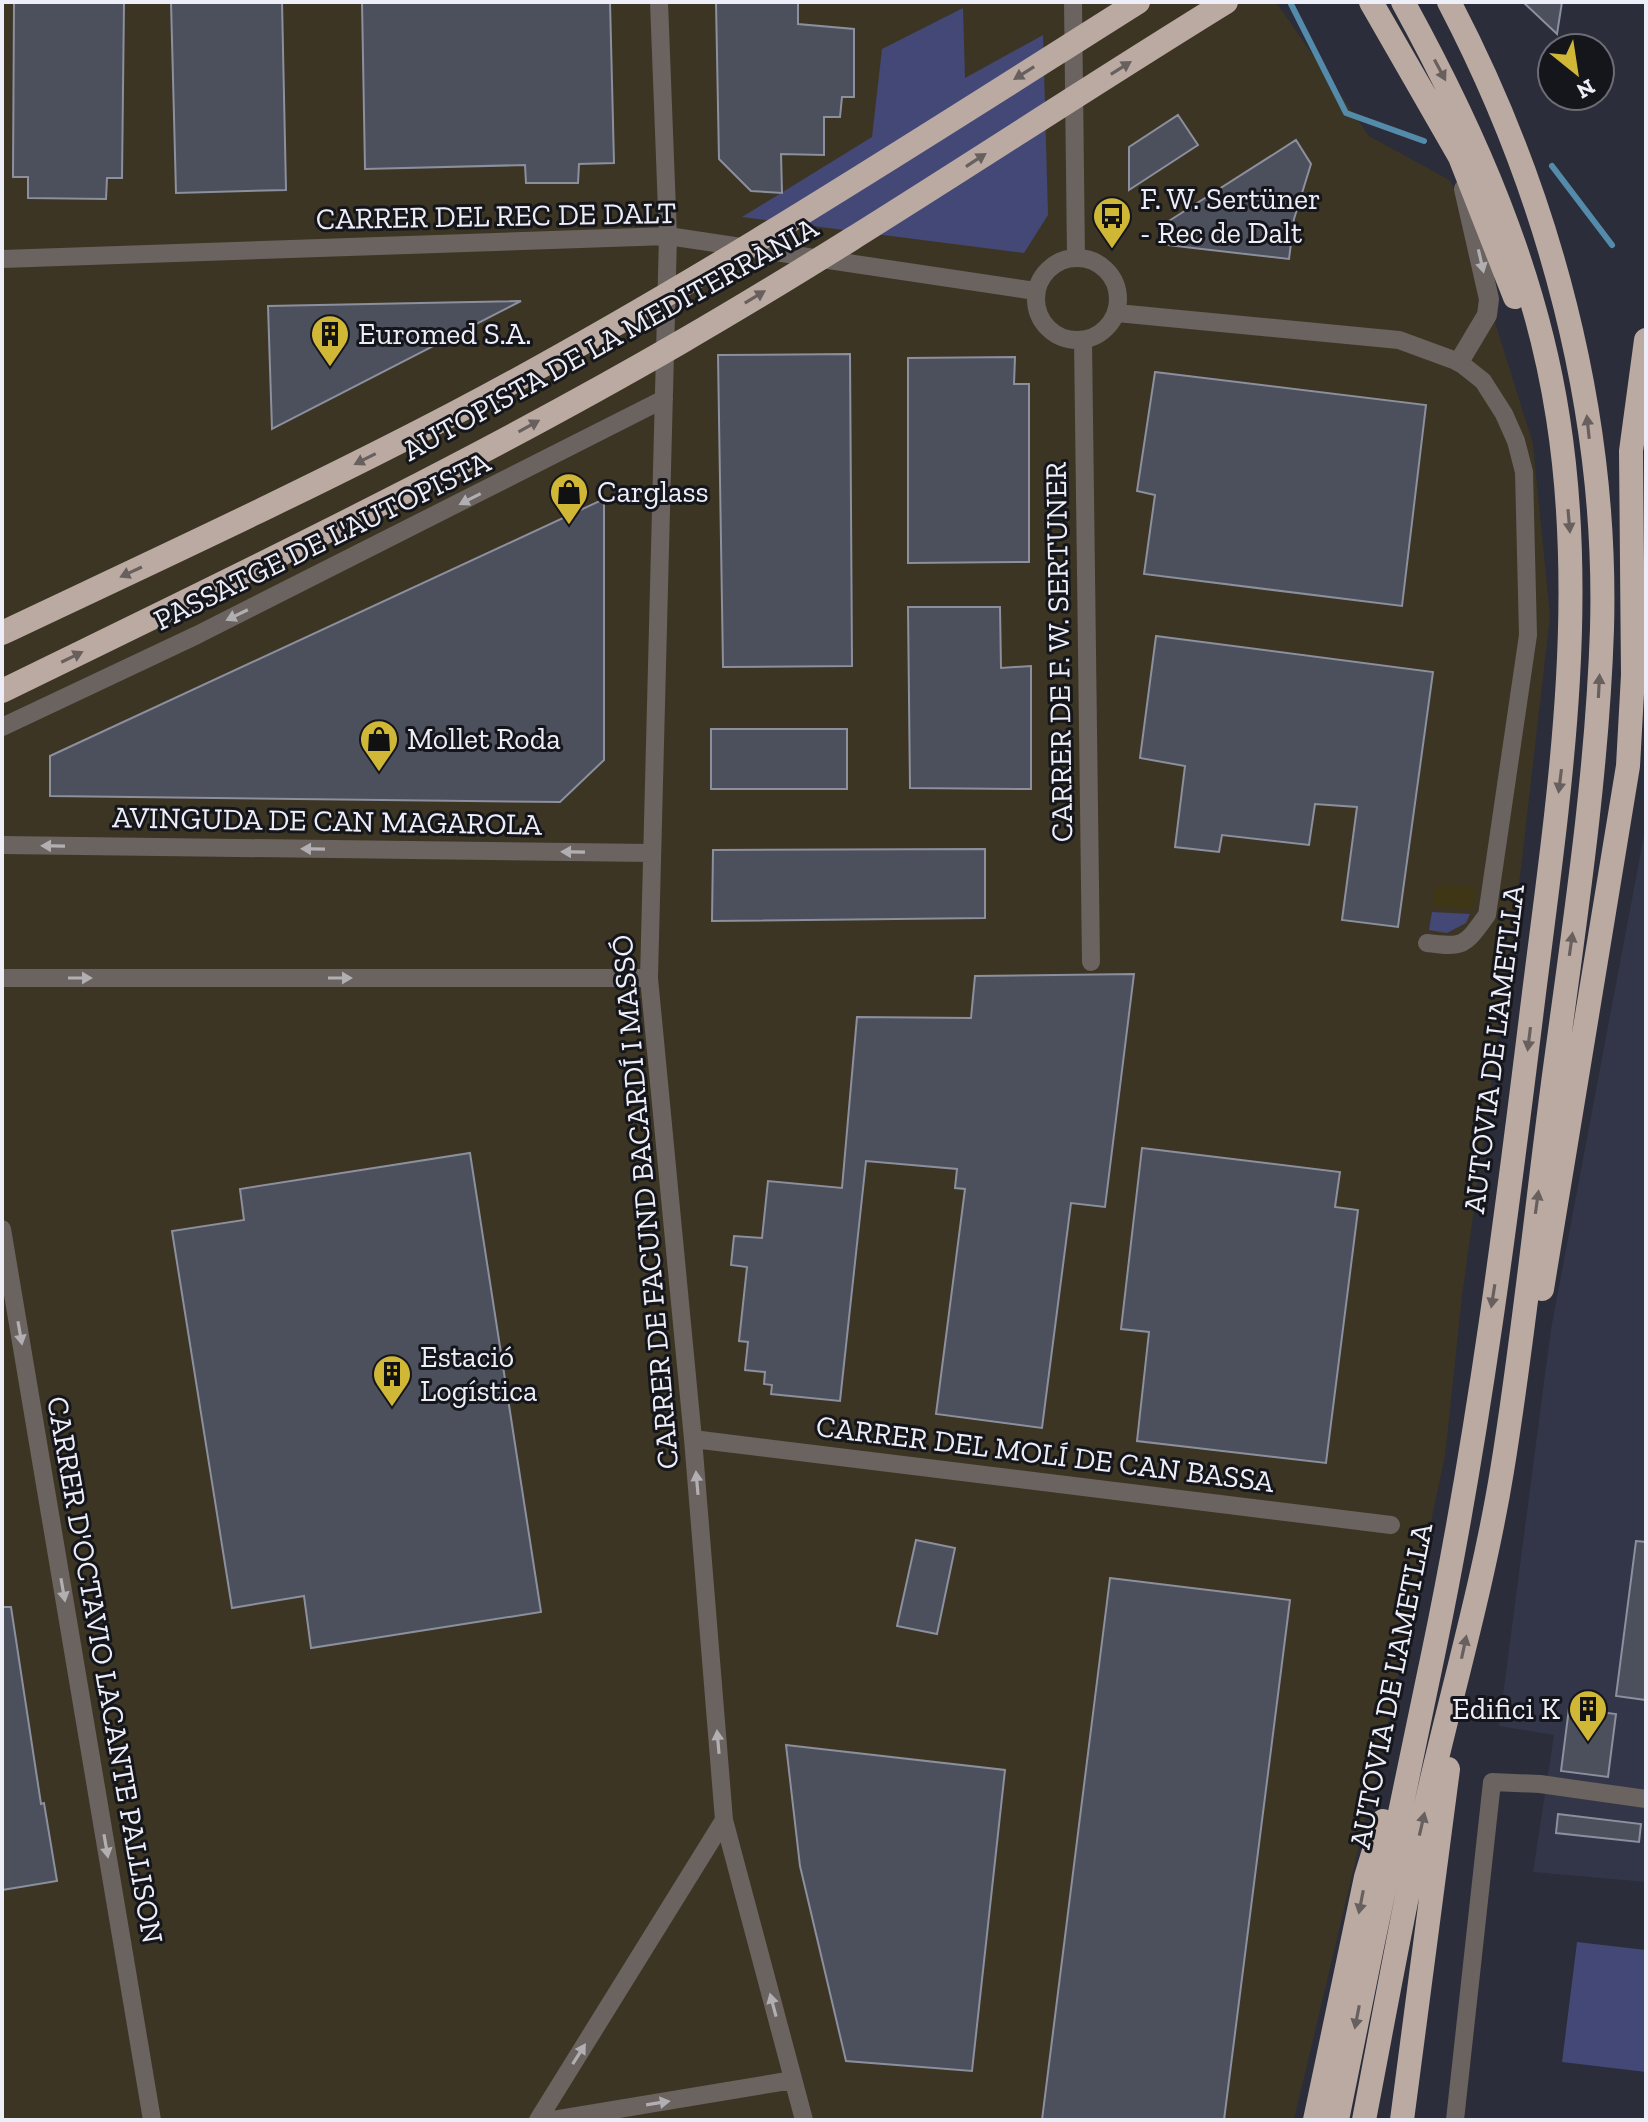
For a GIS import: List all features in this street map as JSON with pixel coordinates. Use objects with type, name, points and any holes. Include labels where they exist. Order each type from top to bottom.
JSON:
[{"type":"highway","name":"AUTOPISTA DE LA MEDITERRÀNIA","points":[[2,633],[306,489],[471,404],[731,258],[1138,2]]},
{"type":"highway","name":"AUTOPISTA DE LA MEDITERRÀNIA","points":[[2,691],[455,466],[681,342],[869,228],[1226,2]]},
{"type":"highway","points":[[1371,2],[1460,157],[1495,241],[1558,416]]},
{"type":"highway","name":"AUTOVIA DE L'AMETLLA","points":[[1337,2120],[1417,1720],[1434,1651],[1476,1412],[1513,1165],[1566,731],[1571,549],[1558,416],[1528,282],[1506,221],[1469,128],[1403,2]]},
{"type":"highway","name":"AUTOVIA DE L'AMETLLA","points":[[1364,2120],[1409,1880],[1447,1724],[1501,1474],[1579,888],[1597,712],[1601,573],[1586,414],[1556,274],[1518,153],[1474,49],[1449,2]]},
{"type":"highway","points":[[1501,1474],[1523,1397],[1628,766],[1633,675],[1631,451],[1646,340]]},
{"type":"highway","points":[[1618,832],[1643,756],[1646,735]]},
{"type":"highway","points":[[1315,2120],[1366,1877],[1417,1720]]},
{"type":"highway","points":[[1402,2120],[1435,1889],[1449,1757],[1447,1724]]},
{"type":"street","name":"CARRER DE FACUND BACARDÍ I MASSÓ","points":[[659,2],[668,236],[649,978],[693,1439],[724,1820],[804,2120]]},
{"type":"street","points":[[1073,2],[1076,257]]},
{"type":"street","points":[[1459,362],[1487,315],[1489,299],[1465,196],[1460,157]]},
{"type":"street","name":"CARRER DEL REC DE DALT","points":[[2,259],[668,236],[1035,291]]},
{"type":"street","points":[[1076,257],[1096,261],[1111,274],[1119,292],[1117,313],[1097,336],[1083,340],[1063,339],[1046,328],[1036,311],[1035,291],[1050,267],[1076,257]]},
{"type":"street","points":[[1117,313],[1399,340],[1459,362],[1483,381],[1504,414],[1522,462],[1528,635],[1487,915],[1465,944],[1455,947],[1427,943]]},
{"type":"street","name":"CARRER DE F. W. SERTUNER","points":[[1083,340],[1091,962]]},
{"type":"street","name":"PASSATGE DE L'AUTOPISTA","points":[[2,727],[225,621],[664,399]]},
{"type":"street","name":"AVINGUDA DE CAN MAGAROLA","points":[[2,845],[651,853]]},
{"type":"street","points":[[2,978],[649,978]]},
{"type":"street","name":"CARRER D'OCTAVIO LACANTE PALLISON","points":[[2,1229],[152,2120]]},
{"type":"street","name":"CARRER DEL MOLÍ DE CAN BASSA","points":[[693,1439],[1391,1525]]},
{"type":"street","points":[[1455,2120],[1492,1782],[1646,1799]]},
{"type":"street","points":[[538,2120],[724,1820]]},
{"type":"street","points":[[553,2120],[793,2080]]},
{"type":"shaded area","points":[[2,2],[1276,2],[1369,136],[1451,181],[1533,444],[1550,616],[1521,868],[1462,1296],[1445,1456],[1386,1732],[1294,2120],[2,2120]]},
{"type":"shaded area","points":[[963,8],[965,78],[1043,35],[1048,215],[1024,253],[742,217],[872,137],[882,49]]},
{"type":"shaded area","points":[[1646,825],[1646,1882],[1533,1872],[1554,1735],[1499,1726],[1551,1329]]},
{"type":"shaded area","points":[[1432,912],[1470,914],[1466,923],[1447,933],[1429,930]]},
{"type":"shaded area","points":[[1577,1942],[1646,1950],[1646,2072],[1562,2062]]},
{"type":"sand","points":[[1435,885],[1476,887],[1472,909],[1433,906]]},
{"type":"building","points":[[14,2],[124,2],[122,178],[107,178],[106,199],[28,198],[28,177],[13,177]]},
{"type":"building","points":[[171,2],[282,2],[286,190],[176,193]]},
{"type":"building","points":[[362,2],[610,2],[614,163],[579,164],[578,183],[526,183],[525,165],[365,169]]},
{"type":"building","points":[[716,2],[798,2],[798,24],[854,29],[854,97],[842,97],[840,117],[824,117],[824,155],[781,154],[782,193],[751,191],[719,159]]},
{"type":"building","points":[[1523,2],[1562,2],[1555,32]]},
{"type":"building","points":[[1178,115],[1198,145],[1129,190],[1129,147]]},
{"type":"building","points":[[1296,140],[1311,164],[1294,219],[1289,259],[1158,244],[1161,226]]},
{"type":"building","name":"Euromed S.A.","points":[[521,301],[272,429],[268,306]]},
{"type":"building","points":[[850,354],[852,666],[723,667],[718,355]]},
{"type":"building","points":[[1015,357],[1014,384],[1029,384],[1029,562],[908,563],[908,358]]},
{"type":"building","points":[[1155,372],[1426,405],[1402,606],[1144,574],[1155,495],[1137,491]]},
{"type":"building","points":[[604,499],[604,760],[560,802],[50,796],[50,756]]},
{"type":"building","points":[[908,607],[1000,607],[1001,668],[1031,666],[1031,789],[910,788]]},
{"type":"building","points":[[1156,636],[1433,672],[1398,927],[1342,920],[1357,807],[1315,804],[1309,845],[1222,835],[1219,852],[1175,847],[1185,766],[1140,758]]},
{"type":"building","points":[[711,729],[847,729],[847,789],[711,789]]},
{"type":"building","points":[[985,849],[985,918],[712,921],[713,850]]},
{"type":"building","points":[[1134,974],[1105,1207],[1071,1203],[1042,1428],[936,1414],[965,1189],[955,1188],[957,1169],[866,1161],[840,1401],[771,1394],[772,1385],[764,1384],[765,1372],[745,1370],[748,1342],[739,1341],[747,1267],[731,1265],[734,1236],[762,1238],[768,1181],[842,1188],[857,1017],[971,1018],[975,976]]},
{"type":"building","points":[[1142,1148],[1340,1172],[1335,1207],[1358,1210],[1326,1463],[1137,1441],[1149,1332],[1121,1329]]},
{"type":"building","name":"Estació Logística","points":[[470,1153],[541,1612],[311,1648],[304,1596],[232,1608],[172,1231],[244,1220],[240,1189]]},
{"type":"building","points":[[916,1540],[955,1548],[937,1634],[897,1626]]},
{"type":"building","points":[[1636,1541],[1646,1542],[1646,1700],[1616,1696]]},
{"type":"building","points":[[1110,1578],[1290,1600],[1224,2120],[1042,2120]]},
{"type":"building","points":[[2,1607],[11,1607],[41,1804],[44,1803],[57,1881],[2,1890]]},
{"type":"building","name":"Edifici K","points":[[1569,1708],[1616,1714],[1608,1777],[1561,1771]]},
{"type":"building","points":[[786,1745],[1005,1770],[972,2071],[846,2061],[800,1866]]},
{"type":"building","points":[[1558,1814],[1641,1824],[1639,1842],[1556,1833]]},
{"type":"waterway","points":[[1290,2],[1346,113],[1424,141]]},
{"type":"waterway","points":[[1552,166],[1612,245]]},
{"type":"place","name":"F. W. Sertüner - Rec de Dalt","points":[[1112,250]]},
{"type":"place","name":"Euromed S.A.","points":[[330,368]]},
{"type":"place","name":"Carglass","points":[[569,526]]},
{"type":"place","name":"Mollet Roda","points":[[379,773]]},
{"type":"place","name":"Estació Logística","points":[[392,1408]]},
{"type":"place","name":"Edifici K","points":[[1588,1743]]}]
